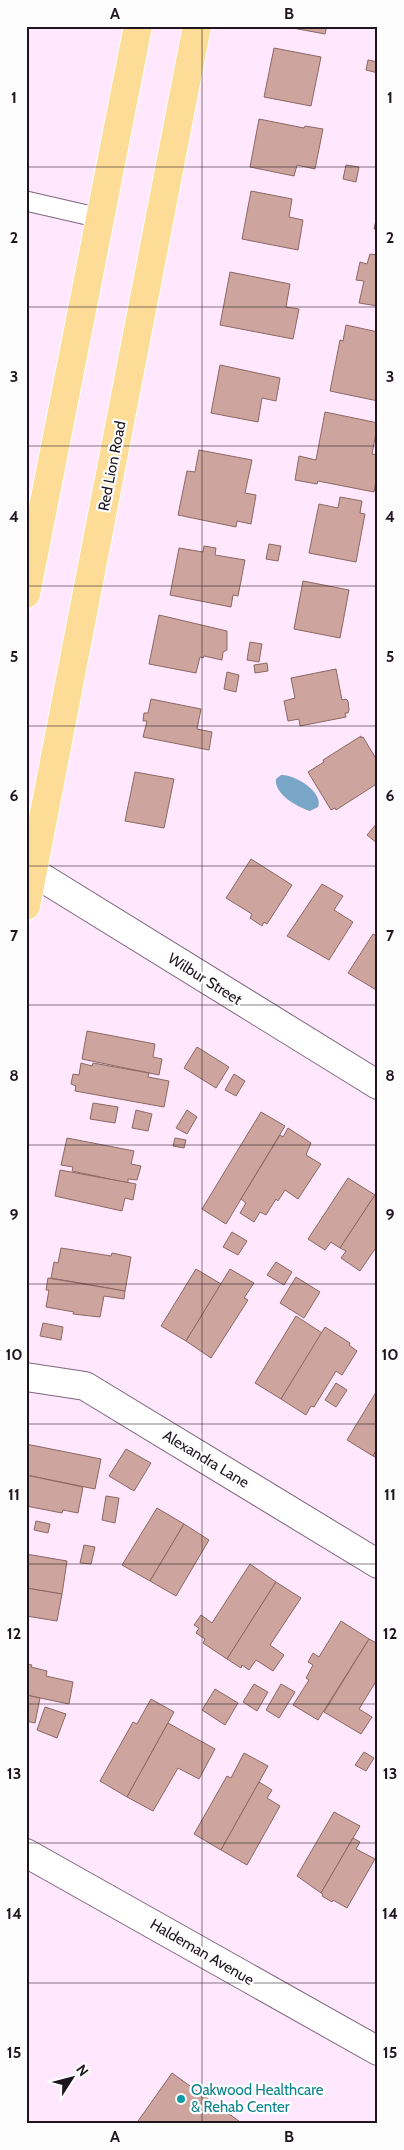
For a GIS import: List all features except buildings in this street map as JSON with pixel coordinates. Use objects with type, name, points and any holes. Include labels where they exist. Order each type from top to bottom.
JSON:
[{"type":"main road","points":[[26,594],[32,538],[100,218],[138,26]]},
{"type":"main road","name":"Red Lion Road","points":[[26,906],[197,26]]},
{"type":"street","name":"Wilbur Street","points":[[33,872],[378,1085]]},
{"type":"street","name":"Alexandra Lane","points":[[26,1377],[85,1386],[378,1564]]},
{"type":"street","name":"Haldeman Avenue","points":[[26,1853],[378,2051]]},
{"type":"lane","points":[[26,201],[100,218]]},
{"type":"water","points":[[281,775],[293,777],[307,785],[317,796],[319,801],[318,807],[310,811],[282,795],[276,785],[276,779]]},
{"type":"place","name":"Oakwood Healthcare & Rehab Center","points":[[181,2099]]}]
